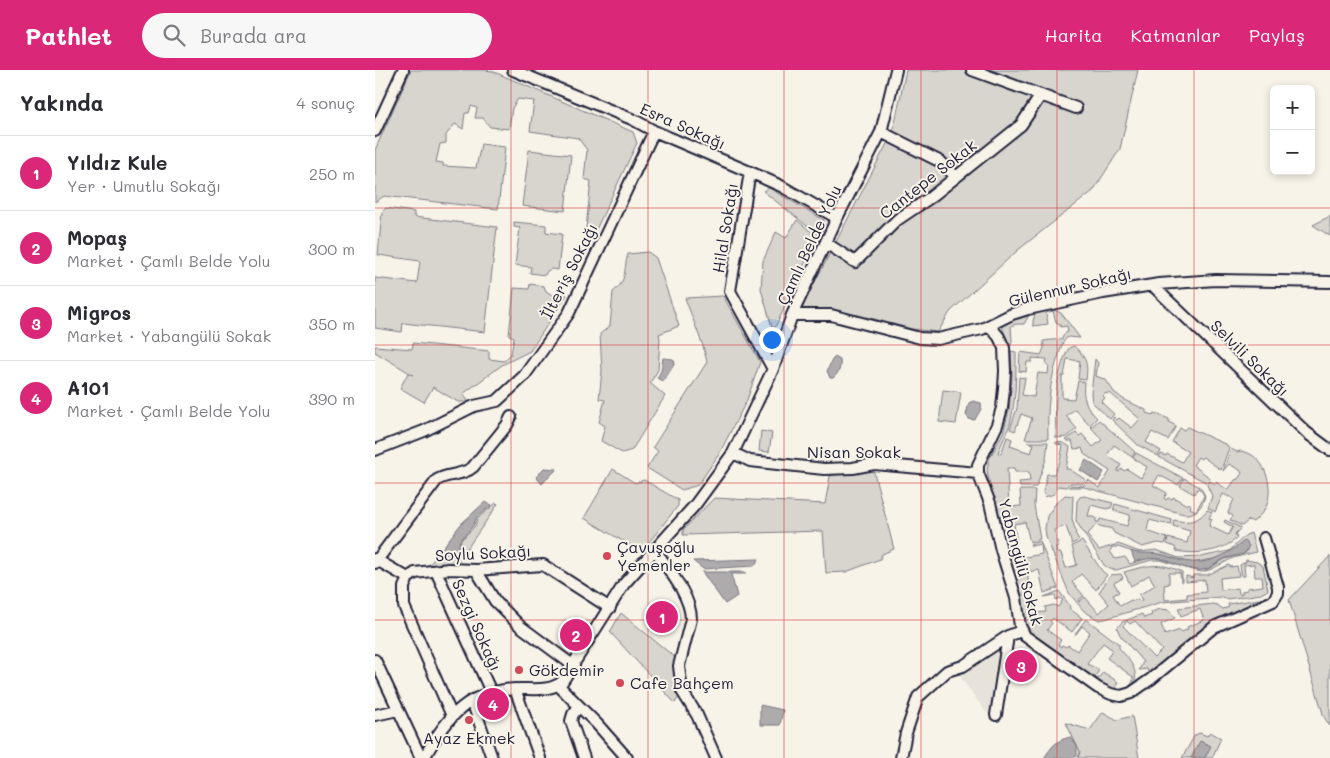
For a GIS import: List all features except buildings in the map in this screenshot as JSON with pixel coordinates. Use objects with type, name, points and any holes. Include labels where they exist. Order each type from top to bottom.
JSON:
[{"type":"street","points":[[375,131],[403,70]]},
{"type":"street","name":"Esra Sokağı","points":[[513,70],[633,120],[781,186],[837,218]]},
{"type":"street","name":"Çamlı Belde Yolu","points":[[558,685],[565,680],[624,584],[695,505],[733,453],[773,369],[792,315],[837,218],[881,132],[897,70]]},
{"type":"street","points":[[972,70],[1076,108]]},
{"type":"street","name":"Cantepe Sokak","points":[[826,243],[855,262],[897,220],[931,198],[1021,125],[1041,95]]},
{"type":"street","name":"İlteriş Sokağı","points":[[375,450],[424,431],[474,406],[497,401],[524,376],[569,313],[654,131]]},
{"type":"street","points":[[881,132],[941,162],[956,177]]},
{"type":"street","name":"Hilal Sokağı","points":[[750,172],[730,291],[773,369]]},
{"type":"street","name":"Gülennur Sokağı","points":[[792,315],[831,315],[928,339],[949,337],[989,326],[1012,314],[1028,309],[1152,285],[1216,280],[1330,282]]},
{"type":"street","name":"Selvili Sokağı","points":[[1152,285],[1307,433],[1330,450]]},
{"type":"street","points":[[977,473],[978,465],[997,425],[1005,388],[1004,348],[999,337],[989,326]]},
{"type":"street","points":[[452,716],[404,606],[404,587],[408,578],[376,560],[437,480],[442,477],[467,472],[473,467],[507,425],[511,417]]},
{"type":"street","name":"Nisan Sokak","points":[[733,453],[750,460],[823,469],[853,468],[874,464],[977,473]]},
{"type":"street","name":"Yabangülü Sokak","points":[[977,473],[990,503],[1001,550],[1016,598],[1021,631],[1032,642],[1098,688],[1116,696],[1131,693],[1151,680],[1214,627],[1273,601],[1278,593],[1278,587],[1264,538]]},
{"type":"street","points":[[655,550],[682,591],[691,612],[691,619],[679,666],[682,691],[697,715],[716,758]]},
{"type":"street","name":"Soylu Sokağı","points":[[408,578],[415,573],[543,565],[610,608]]},
{"type":"street","points":[[476,570],[495,601],[520,626],[574,666]]},
{"type":"street","name":"Sezgi Sokağı","points":[[436,571],[491,692]]},
{"type":"street","points":[[901,758],[906,733],[918,697],[947,671],[963,666],[1008,636],[1021,631]]},
{"type":"street","points":[[996,715],[1008,636]]},
{"type":"street","points":[[375,660],[422,758]]},
{"type":"street","points":[[422,758],[452,716],[472,700],[491,692],[515,689],[544,689],[558,685],[597,724],[627,758]]},
{"type":"street","points":[[515,689],[540,758]]},
{"type":"street","points":[[472,700],[492,758]]},
{"type":"street","points":[[579,707],[571,720],[584,758]]},
{"type":"street","points":[[375,715],[398,710]]},
{"type":"shaded area","points":[[411,70],[492,71],[633,132],[637,143],[583,257],[591,181],[584,179],[587,150],[578,138],[530,131],[534,101],[518,99],[512,108],[509,129],[490,127],[483,118],[475,118],[477,108],[471,106],[469,113],[465,113],[463,129],[455,124],[446,135],[446,143],[440,144],[436,162],[443,163],[443,166],[476,168],[481,144],[505,147],[498,209],[384,196],[375,202],[375,150]]},
{"type":"shaded area","points":[[906,70],[1138,70],[1120,149],[1093,191],[1018,250],[950,312],[938,332],[912,329],[859,315],[801,309],[893,132]]},
{"type":"shaded area","points":[[529,150],[571,155],[565,211],[522,206]]},
{"type":"shaded area","points":[[769,188],[824,220],[825,225],[820,236],[763,191]]},
{"type":"shaded area","points":[[386,208],[414,212],[414,217],[497,227],[485,332],[403,323],[402,332],[375,328],[375,278],[417,283],[420,261],[378,255],[382,212]]},
{"type":"shaded area","points":[[1330,216],[1330,236],[1313,225]]},
{"type":"shaded area","points":[[797,220],[817,237],[775,328],[772,327],[761,289],[763,261],[776,232],[786,238]]},
{"type":"shaded area","points":[[514,222],[546,225],[546,232],[562,234],[558,270],[551,269],[545,275],[530,273],[531,267],[515,265],[520,228],[514,227]]},
{"type":"shaded area","points":[[648,252],[656,258],[679,326],[659,334],[658,370],[650,383],[665,396],[632,450],[622,453],[601,441],[605,426],[599,422],[605,400],[599,399],[602,371],[600,334],[610,326],[613,292],[618,288],[623,279],[628,254]]},
{"type":"shaded area","points":[[530,284],[544,286],[546,291],[552,295],[567,295],[530,351],[502,365],[463,394],[469,402],[458,402],[433,387],[424,402],[400,388],[408,373],[413,375],[375,352],[375,346],[412,349],[413,343],[489,351],[489,359],[504,361],[511,354],[514,337],[509,335],[514,288],[529,289]]},
{"type":"shaded area","points":[[723,296],[760,362],[747,400],[719,454],[698,485],[682,490],[647,468],[658,451],[653,447],[707,362],[685,298]]},
{"type":"shaded area","points":[[1052,309],[1061,313],[1080,338],[1068,337],[1064,340],[1061,347],[1049,396],[1048,439],[1025,439],[1032,418],[1021,414],[1015,431],[1010,429],[1017,408],[1019,377],[1025,378],[1022,395],[1034,397],[1038,373],[1048,374],[1049,365],[1046,364],[1047,359],[1032,358],[1032,362],[1027,362],[1026,372],[1019,371],[1020,352],[1041,355],[1044,348],[1043,341],[1062,339],[1064,334],[1068,332],[1067,326],[1060,327],[1060,324],[1056,322],[1053,311],[1046,313],[1048,324],[1033,326],[1035,314]]},
{"type":"shaded area","points":[[1023,315],[1028,315],[1024,324],[1011,326],[1012,342],[1010,347],[1007,344],[1002,325]]},
{"type":"shaded area","points":[[1074,346],[1082,354],[1086,362],[1086,380],[1078,379],[1080,361],[1067,359],[1064,376],[1062,376],[1062,398],[1074,399],[1078,381],[1084,382],[1086,402],[1097,418],[1090,425],[1075,409],[1066,416],[1077,429],[1067,437],[1056,438],[1058,380],[1064,358],[1069,348]]},
{"type":"shaded area","points":[[1011,351],[1016,352],[1013,406],[1010,424],[998,453],[1001,454],[1007,437],[1012,439],[1010,446],[1031,453],[1034,444],[1027,442],[1048,442],[1046,459],[1036,487],[1020,487],[1019,482],[1030,481],[1029,472],[1015,472],[1014,468],[1007,468],[1009,507],[1021,506],[1020,490],[1035,490],[1034,505],[1040,539],[1030,542],[1025,522],[1014,524],[1017,543],[1014,543],[1015,550],[1018,550],[1020,558],[1042,554],[1041,544],[1031,546],[1030,544],[1040,541],[1058,588],[1044,593],[1039,570],[1027,572],[1030,592],[1024,593],[1025,596],[1028,596],[1029,601],[1032,600],[1035,613],[1046,612],[1045,607],[1054,605],[1058,607],[1063,600],[1059,598],[1056,600],[1055,595],[1044,597],[1059,591],[1070,606],[1069,608],[1082,618],[1072,632],[1053,618],[1050,621],[1052,623],[1047,630],[1061,640],[1058,645],[1061,647],[1062,645],[1066,647],[1068,645],[1077,651],[1090,632],[1082,626],[1075,634],[1086,619],[1119,644],[1119,648],[1130,662],[1135,673],[1134,684],[1130,689],[1118,691],[1103,688],[1062,659],[1026,628],[1000,534],[987,471],[989,459],[1003,433],[1009,410],[1012,377]],"holes":[[[1103,643],[1113,650],[1107,658],[1133,677],[1131,685],[1119,690],[1116,687],[1118,682],[1103,672],[1098,679],[1095,677],[1099,670],[1087,664]]]},
{"type":"shaded area","points":[[835,357],[840,360],[840,368],[833,378],[830,378],[827,371]]},
{"type":"shaded area","points":[[663,358],[673,359],[675,363],[663,382],[657,378],[661,371]]},
{"type":"shaded area","points":[[1095,359],[1098,363],[1096,376],[1106,380],[1114,392],[1123,399],[1146,410],[1146,413],[1153,415],[1154,413],[1169,419],[1169,422],[1176,426],[1168,440],[1152,432],[1146,442],[1161,451],[1158,456],[1138,445],[1112,420],[1114,417],[1117,420],[1119,418],[1132,428],[1140,419],[1110,393],[1106,393],[1103,396],[1105,398],[1101,402],[1114,414],[1110,419],[1092,402],[1091,393]]},
{"type":"shaded area","points":[[943,390],[961,392],[956,424],[939,422]]},
{"type":"shaded area","points":[[973,401],[981,403],[981,410],[975,420],[969,419],[966,415],[969,403]]},
{"type":"shaded area","points":[[1099,420],[1135,452],[1132,457],[1114,445],[1107,455],[1121,465],[1117,471],[1119,472],[1121,469],[1125,471],[1127,469],[1141,478],[1147,467],[1133,458],[1136,453],[1183,478],[1178,485],[1159,475],[1153,485],[1167,493],[1164,498],[1166,500],[1173,497],[1187,505],[1189,503],[1191,505],[1190,508],[1196,511],[1184,514],[1084,487],[1069,487],[1071,485],[1083,486],[1088,480],[1100,488],[1110,471],[1084,454],[1082,448],[1074,449],[1072,441],[1066,440],[1076,433],[1079,436],[1082,434],[1093,447],[1102,440],[1091,427]]},
{"type":"shaded area","points":[[1187,427],[1227,445],[1229,448],[1221,470],[1203,457],[1201,459],[1198,457],[1193,465],[1210,478],[1207,483],[1159,457],[1161,454],[1166,456],[1167,454],[1182,462],[1188,452],[1172,442],[1180,428],[1184,430]]},
{"type":"shaded area","points":[[761,431],[772,433],[769,452],[759,451]]},
{"type":"shaded area","points":[[1056,442],[1064,443],[1070,447],[1066,469],[1086,480],[1082,484],[1073,483],[1067,487],[1058,486],[1054,494],[1045,497],[1043,492],[1047,474],[1054,474],[1060,461],[1063,445],[1056,444]]},
{"type":"shaded area","points":[[1231,449],[1237,452],[1248,453],[1255,458],[1261,464],[1268,481],[1269,490],[1265,509],[1253,522],[1249,520],[1242,526],[1230,520],[1233,516],[1228,513],[1234,499],[1223,494],[1215,512],[1208,508],[1212,496],[1207,485],[1210,481],[1215,484],[1216,482],[1228,490],[1242,473],[1229,464],[1223,471]]},
{"type":"shaded area","points":[[1086,460],[1104,472],[1098,482],[1080,470]]},
{"type":"shaded area","points":[[544,468],[557,469],[542,484],[536,477]]},
{"type":"shaded area","points":[[613,469],[635,483],[644,480],[678,500],[678,506],[641,552],[584,518]]},
{"type":"shaded area","points":[[873,469],[894,549],[882,554],[880,559],[846,572],[826,573],[823,531],[683,535],[683,530],[714,498],[825,504],[830,476]]},
{"type":"shaded area","points":[[1184,478],[1201,488],[1205,496],[1202,504],[1196,511],[1204,496],[1198,488],[1194,494],[1180,486]]},
{"type":"shaded area","points":[[1065,495],[1073,496],[1072,519],[1075,533],[1079,540],[1072,544],[1066,526],[1054,530],[1059,547],[1056,548],[1057,553],[1061,553],[1066,568],[1077,565],[1072,546],[1082,541],[1102,571],[1107,575],[1096,590],[1081,574],[1072,582],[1084,596],[1078,600],[1079,602],[1085,597],[1099,613],[1109,604],[1099,592],[1111,575],[1121,574],[1123,578],[1114,583],[1119,592],[1113,595],[1120,606],[1131,600],[1142,600],[1139,595],[1155,585],[1149,575],[1131,586],[1124,572],[1146,566],[1166,567],[1182,572],[1182,582],[1180,573],[1169,573],[1169,584],[1164,585],[1165,600],[1187,598],[1187,594],[1206,592],[1205,580],[1186,582],[1186,576],[1193,578],[1193,575],[1207,575],[1229,565],[1230,567],[1237,566],[1239,576],[1220,578],[1221,590],[1238,588],[1239,594],[1242,594],[1242,591],[1247,590],[1247,588],[1263,586],[1262,577],[1255,577],[1254,564],[1244,565],[1245,576],[1242,576],[1240,565],[1246,562],[1246,560],[1257,562],[1263,566],[1268,590],[1261,594],[1227,599],[1222,597],[1162,602],[1099,620],[1084,611],[1069,593],[1046,537],[1047,516],[1056,503]]},
{"type":"shaded area","points":[[1084,496],[1113,503],[1111,508],[1108,509],[1091,505],[1088,516],[1096,518],[1096,522],[1099,522],[1100,519],[1127,526],[1130,515],[1113,510],[1115,504],[1172,520],[1171,524],[1166,524],[1149,520],[1147,531],[1167,538],[1165,544],[1158,543],[1142,547],[1114,533],[1112,529],[1096,525],[1087,535],[1099,550],[1118,544],[1140,552],[1156,550],[1179,558],[1201,557],[1229,551],[1246,535],[1251,533],[1256,552],[1233,558],[1202,572],[1161,560],[1152,560],[1116,570],[1110,569],[1104,565],[1076,521],[1077,501],[1080,497]],"holes":[[[1244,542],[1247,551],[1225,559],[1208,569],[1197,570],[1159,558],[1148,558],[1130,564],[1125,557],[1115,559],[1110,551],[1112,547],[1118,547],[1139,554],[1159,554],[1192,563],[1218,558],[1231,552]]]},
{"type":"shaded area","points":[[485,502],[492,505],[477,517],[473,526],[460,540],[457,552],[436,556],[461,524]]},
{"type":"shaded area","points":[[496,503],[498,504],[466,550],[459,552],[461,540],[475,526],[478,518]]},
{"type":"shaded area","points":[[1207,510],[1212,512],[1209,518],[1212,519],[1209,526],[1228,535],[1233,527],[1224,522],[1225,520],[1241,528],[1235,534],[1237,538],[1231,543],[1216,549],[1192,553],[1176,551],[1175,547],[1167,544],[1168,538],[1187,543],[1190,531],[1173,526],[1174,520],[1192,521],[1200,517]]},
{"type":"shaded area","points":[[1244,541],[1249,546],[1245,553],[1226,558],[1202,570],[1189,569],[1155,558],[1135,562],[1131,551],[1154,553],[1177,560],[1201,562],[1224,555]]},
{"type":"shaded area","points":[[466,553],[457,564],[427,567],[434,559]]},
{"type":"shaded area","points":[[1330,556],[1330,726],[1324,717],[1289,600]]},
{"type":"shaded area","points":[[759,559],[754,566],[703,569],[693,561]]},
{"type":"shaded area","points":[[702,572],[745,572],[745,574],[731,574],[737,596],[725,604]]},
{"type":"shaded area","points":[[1259,599],[1263,601],[1149,675],[1147,669],[1139,670],[1143,662],[1120,635],[1117,628],[1122,622],[1142,614],[1144,618],[1152,615],[1151,612],[1161,609],[1169,610],[1175,618],[1161,624],[1165,635],[1180,630],[1182,632],[1188,629],[1187,627],[1204,620],[1200,609],[1181,616],[1178,608],[1213,604],[1223,609],[1229,607],[1228,604]],"holes":[[[1127,621],[1130,624],[1135,621],[1162,650],[1154,658],[1123,626]]]},
{"type":"shaded area","points":[[621,613],[677,659],[679,697],[675,703],[610,632]]},
{"type":"shaded area","points":[[993,651],[1000,653],[991,716],[988,715],[958,674]]},
{"type":"shaded area","points":[[760,705],[783,710],[780,725],[760,725]]},
{"type":"shaded area","points":[[1103,712],[1117,720],[1132,716],[1139,758],[1078,758],[1080,752],[1066,723],[1090,730]]},
{"type":"shaded area","points":[[1210,732],[1221,738],[1212,758],[1182,758],[1195,735],[1200,733],[1207,736]]},
{"type":"shaded area","points":[[1071,737],[1077,746],[1077,756],[1072,758],[1044,758],[1058,742]]},
{"type":"shaded area","points":[[1200,741],[1211,746],[1205,758],[1191,758]]},
{"type":"place","name":"Çavuşoğlu Yemenler","points":[[607,556]]},
{"type":"place","name":"Yıldız Kule","points":[[662,617]]},
{"type":"place","name":"Mopaş","points":[[576,635]]},
{"type":"place","name":"Migros","points":[[1021,666]]},
{"type":"place","name":"Gökdemir","points":[[519,670]]},
{"type":"place","name":"Cafe Bahçem","points":[[620,683]]},
{"type":"place","name":"A101","points":[[493,704]]},
{"type":"place","name":"Ayaz Ekmek","points":[[469,720]]}]
